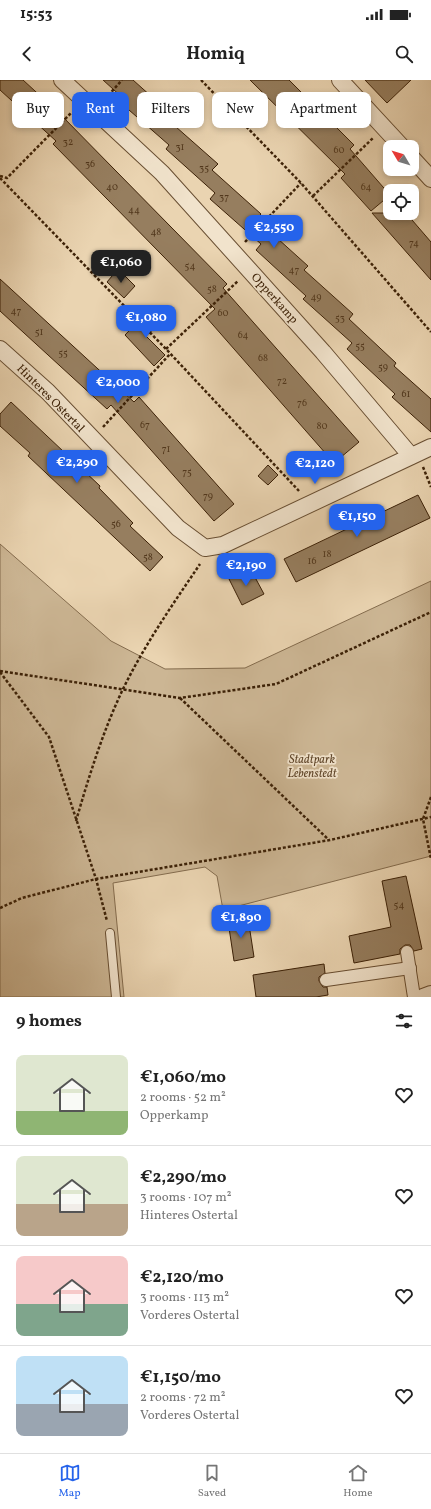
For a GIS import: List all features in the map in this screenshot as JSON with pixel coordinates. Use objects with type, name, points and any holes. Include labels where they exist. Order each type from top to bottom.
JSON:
[{"type":"street","name":"Opperkamp","points":[[62,80],[75,92]]},
{"type":"street","points":[[340,80],[395,140]]},
{"type":"street","name":"Opperkamp","points":[[114,128],[162,173],[323,352],[411,456]]},
{"type":"street","points":[[419,166],[431,179]]},
{"type":"street","name":"Hinteres Ostertal","points":[[0,350],[48,392],[178,528],[204,548]]},
{"type":"street","points":[[204,548],[223,545],[431,447]]},
{"type":"street","points":[[407,952],[414,997]]},
{"type":"street","points":[[326,980],[410,968]]},
{"type":"street","points":[[423,997],[431,994]]},
{"type":"lane","points":[[110,933],[116,997]]},
{"type":"path","points":[[106,92],[122,80]]},
{"type":"path","points":[[201,80],[313,196],[431,332]]},
{"type":"path","points":[[0,177],[7,178],[72,120]]},
{"type":"path","points":[[313,196],[384,128]]},
{"type":"path","points":[[0,177],[166,349],[310,503]]},
{"type":"path","points":[[234,254],[301,183]]},
{"type":"path","points":[[166,349],[249,270]]},
{"type":"path","points":[[92,439],[170,354]]},
{"type":"path","points":[[76,821],[96,754],[123,689],[157,627],[202,562],[204,548]]},
{"type":"path","points":[[0,671],[180,698],[276,684],[431,612]]},
{"type":"path","points":[[0,671],[49,737],[96,879],[110,933]]},
{"type":"path","points":[[180,698],[330,840]]},
{"type":"path","points":[[431,797],[423,819],[431,859]]},
{"type":"path","points":[[0,908],[22,898],[96,879],[330,840],[431,817]]},
{"type":"green space","name":"Stadtpark Lebenstedt","points":[[0,544],[111,641],[165,669],[245,668],[431,581],[431,856],[223,910],[217,876],[205,867],[113,883],[124,997],[0,997]]},
{"type":"building","points":[[0,80],[23,80],[36,92],[12,92],[12,101],[0,90]]},
{"type":"building","points":[[103,80],[133,80],[146,92],[137,92],[137,117],[129,110],[129,92],[116,92]]},
{"type":"building","points":[[250,80],[289,80],[301,92],[276,92],[276,106],[268,98],[268,92],[262,92]]},
{"type":"building","points":[[365,80],[411,80],[387,103]]},
{"type":"building","points":[[64,118],[72,128],[74,128],[227,284],[223,288],[359,442],[334,463],[206,317],[215,309],[53,144],[56,141],[42,128],[64,128]]},
{"type":"building","points":[[150,128],[177,128],[218,164],[212,170],[261,214],[256,219],[308,266],[304,270],[353,314],[349,319],[396,363],[394,366],[431,399],[431,432],[392,397],[395,394],[347,349],[352,343],[303,299],[306,296],[256,250],[261,244],[210,199],[215,193],[166,149],[169,145]]},
{"type":"building","points":[[299,128],[337,128],[354,145],[350,149],[383,187],[383,201],[371,211],[341,178],[345,174]]},
{"type":"building","points":[[372,213],[383,213],[383,220],[412,220],[431,242],[431,280]]},
{"type":"building","points":[[118,269],[135,286],[124,298],[107,282]]},
{"type":"building","points":[[0,279],[134,402],[139,397],[234,504],[214,521],[111,405],[107,409],[0,311]]},
{"type":"building","points":[[147,312],[159,324],[146,336],[165,355],[154,366],[125,335]]},
{"type":"building","points":[[11,402],[100,486],[99,488],[133,523],[130,526],[163,557],[150,571],[28,456],[30,453],[0,426],[0,414]]},
{"type":"building","points":[[268,465],[278,475],[268,485],[258,476]]},
{"type":"building","points":[[418,495],[430,518],[296,582],[284,559]]},
{"type":"building","points":[[250,568],[264,594],[242,605],[229,579]]},
{"type":"building","points":[[406,876],[422,949],[414,951],[410,945],[405,945],[400,949],[400,954],[354,963],[349,936],[391,927],[382,881]]},
{"type":"building","points":[[248,918],[254,957],[234,961],[228,921]]},
{"type":"building","points":[[324,964],[325,973],[319,977],[319,981],[323,987],[327,987],[328,995],[316,997],[256,997],[253,975]]}]
